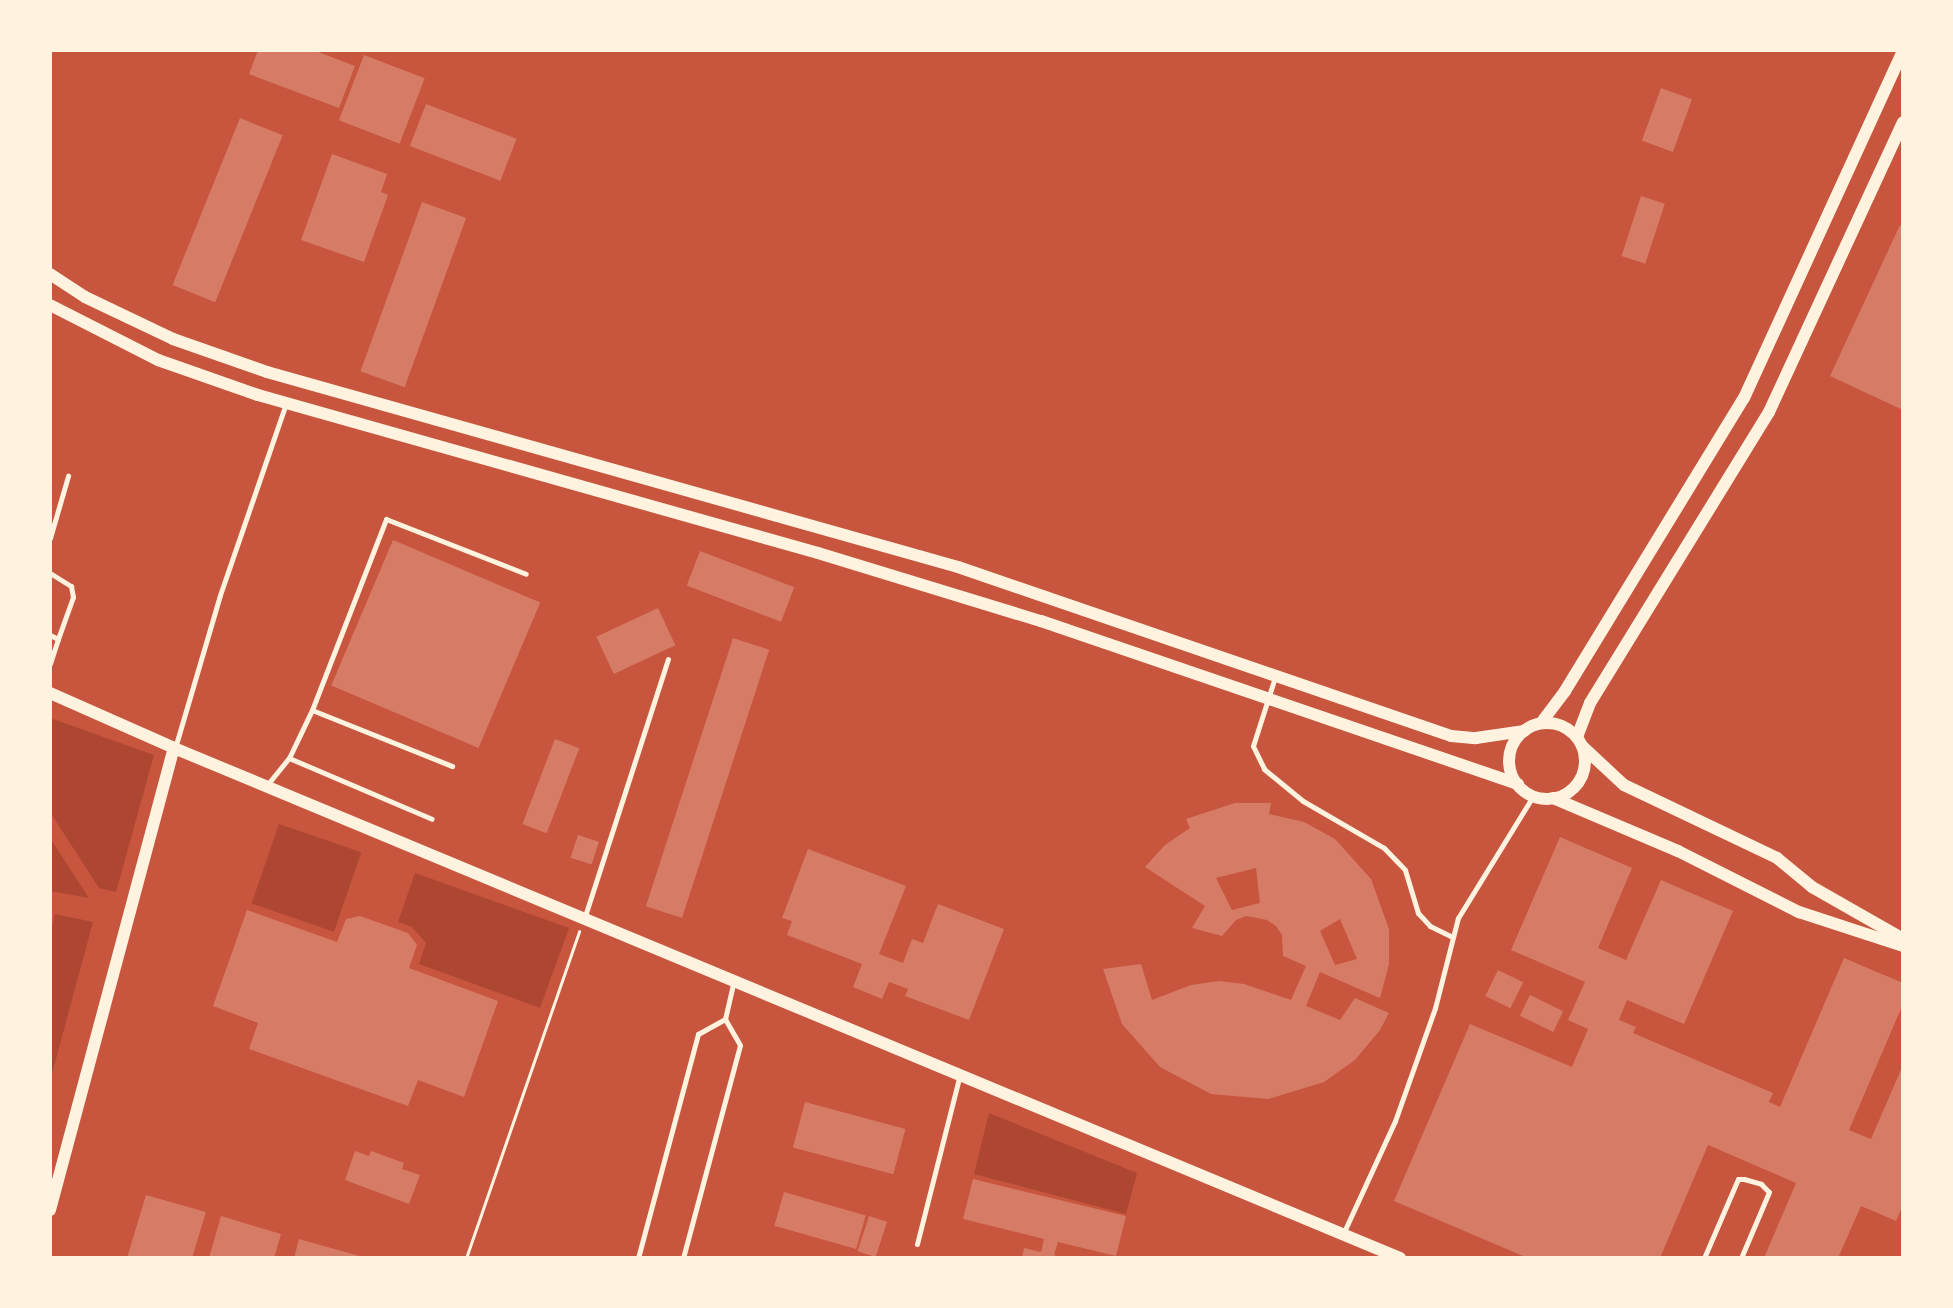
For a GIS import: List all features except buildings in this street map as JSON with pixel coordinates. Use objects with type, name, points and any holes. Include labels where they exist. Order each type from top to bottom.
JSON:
[{"type":"street","points":[[50,274],[85,297],[173,339],[267,372],[943,563],[1451,736],[1476,738],[1524,731],[1541,723],[1565,691],[1744,398],[1903,50]]},
{"type":"street","points":[[1553,798],[1578,783],[1585,765],[1580,742],[1598,690],[1769,412],[1903,122]]},
{"type":"street","points":[[50,305],[158,360],[286,402],[833,558],[1041,621],[1518,784],[1533,796],[1553,798],[1678,851],[1799,912],[1903,946]]},
{"type":"street","points":[[50,693],[174,748],[585,916],[1400,1258]]},
{"type":"street","points":[[1541,723],[1562,726],[1624,785],[1777,858],[1812,887],[1903,939]]},
{"type":"street","points":[[1518,784],[1510,757],[1524,731]]},
{"type":"street","points":[[50,1210],[174,748]]},
{"type":"street","points":[[1799,912],[1812,887]]},
{"type":"lane","points":[[174,748],[220,595],[286,402]]},
{"type":"lane","points":[[50,538],[68,476]]},
{"type":"lane","points":[[267,786],[289,758],[312,710],[386,519],[526,574]]},
{"type":"lane","points":[[50,573],[71,586],[73,597],[50,664]]},
{"type":"lane","points":[[50,635],[58,639]]},
{"type":"lane","points":[[585,916],[668,659]]},
{"type":"lane","points":[[1275,676],[1253,746],[1264,769],[1303,801],[1384,848],[1405,870],[1418,913],[1430,926],[1453,937]]},
{"type":"lane","points":[[312,710],[452,766]]},
{"type":"lane","points":[[289,758],[432,819]]},
{"type":"lane","points":[[1343,1235],[1395,1121],[1435,1008],[1458,918],[1533,796]]},
{"type":"lane","points":[[683,1258],[740,1045],[725,1019],[735,979]]},
{"type":"lane","points":[[638,1258],[698,1034],[725,1019]]},
{"type":"lane","points":[[917,1244],[960,1073]]},
{"type":"lane","points":[[1704,1258],[1738,1179],[1744,1179],[1758,1182],[1769,1192],[1741,1258]]},
{"type":"path","points":[[466,1258],[585,916]]},
{"type":"shaded area","points":[[50,718],[154,755],[116,892],[99,888],[50,812]]},
{"type":"shaded area","points":[[279,824],[361,852],[334,932],[252,903]]},
{"type":"shaded area","points":[[50,838],[89,898],[50,891]]},
{"type":"shaded area","points":[[415,873],[569,928],[540,1008],[419,964],[426,943],[412,927],[398,922]]},
{"type":"shaded area","points":[[55,914],[93,922],[50,1081],[50,934]]},
{"type":"shaded area","points":[[989,1113],[1137,1173],[1126,1214],[974,1174]]}]
